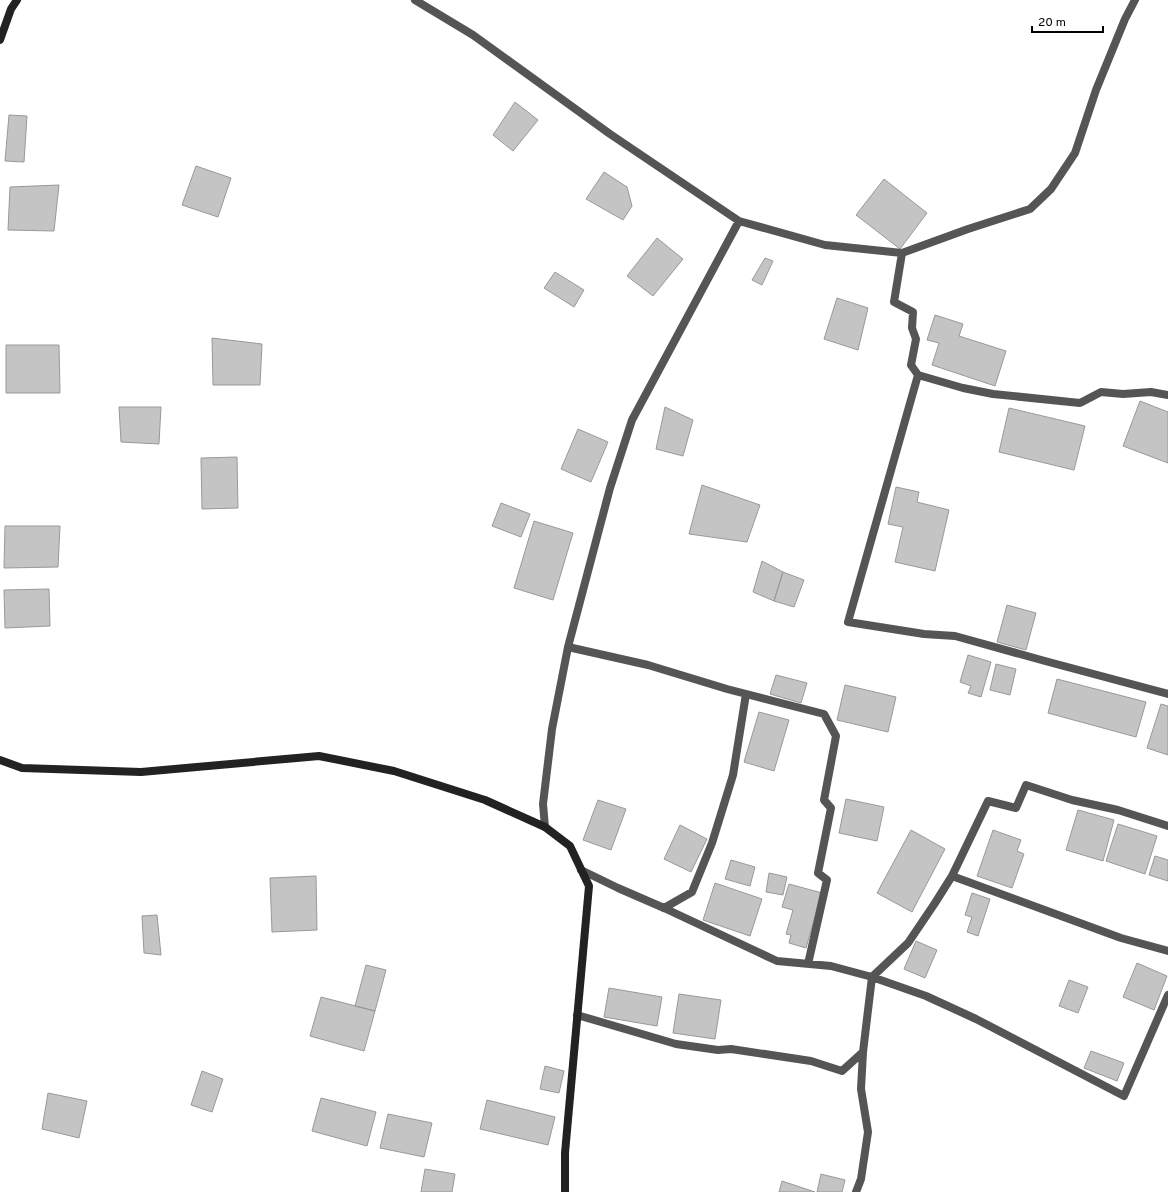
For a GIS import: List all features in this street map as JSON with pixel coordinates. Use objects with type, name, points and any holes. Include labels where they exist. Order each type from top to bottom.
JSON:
[{"type":"main road","points":[[0,40],[11,9],[17,0]]},
{"type":"main road","points":[[0,760],[22,768],[141,772],[319,756],[394,771],[485,800],[545,827],[570,846],[589,886],[565,1153],[565,1192]]},
{"type":"street","points":[[415,0],[473,35],[610,134],[739,221],[825,245],[902,253],[968,229],[1030,209],[1051,189],[1075,153],[1098,83],[1124,19],[1135,0]]},
{"type":"street","points":[[545,827],[543,804],[552,729],[568,647],[610,488],[632,420],[739,221]]},
{"type":"street","points":[[902,253],[894,302],[913,312],[912,328],[916,339],[911,365],[918,375],[963,388],[986,392],[1080,403],[1101,392],[1123,394],[1151,392],[1168,396]]},
{"type":"street","points":[[918,375],[848,622],[924,634],[955,636],[1045,662],[1168,694]]},
{"type":"street","points":[[568,647],[648,665],[746,694],[824,714],[836,736],[824,800],[831,808],[818,873],[827,880],[808,964]]},
{"type":"street","points":[[664,908],[692,892],[712,843],[733,774],[746,694]]},
{"type":"street","points":[[856,1192],[861,1179],[868,1132],[861,1089],[863,1052],[872,977],[908,943],[952,876],[988,801],[1016,808],[1026,785],[1072,800],[1118,810],[1168,826]]},
{"type":"street","points":[[581,870],[777,961],[831,966],[872,977],[926,996],[976,1019],[1124,1096],[1168,996]]},
{"type":"street","points":[[952,876],[1121,938],[1168,951]]},
{"type":"street","points":[[577,1015],[676,1044],[718,1050],[731,1049],[811,1061],[842,1071],[863,1052]]},
{"type":"building","points":[[515,102],[538,120],[513,151],[493,135]]},
{"type":"building","points":[[9,115],[27,116],[24,162],[5,161]]},
{"type":"building","points":[[196,166],[231,178],[218,217],[182,205]]},
{"type":"building","points":[[604,172],[627,187],[632,206],[623,220],[586,199]]},
{"type":"building","points":[[884,179],[927,213],[900,249],[856,215]]},
{"type":"building","points":[[59,185],[54,231],[8,230],[10,187]]},
{"type":"building","points":[[657,238],[683,259],[653,296],[627,276]]},
{"type":"building","points":[[765,258],[773,261],[762,285],[752,280]]},
{"type":"building","points":[[555,272],[584,290],[574,307],[544,288]]},
{"type":"building","points":[[837,298],[868,308],[858,350],[824,339]]},
{"type":"building","points":[[935,315],[963,324],[959,336],[1006,351],[995,386],[932,365],[939,343],[927,340]]},
{"type":"building","points":[[212,338],[262,344],[260,385],[213,385]]},
{"type":"building","points":[[6,345],[59,345],[60,393],[6,393]]},
{"type":"building","points":[[1140,401],[1168,412],[1168,463],[1123,446]]},
{"type":"building","points":[[119,407],[161,407],[159,444],[121,442]]},
{"type":"building","points":[[665,407],[693,420],[683,456],[656,449]]},
{"type":"building","points":[[1009,408],[1085,426],[1074,470],[999,452]]},
{"type":"building","points":[[578,429],[608,442],[591,482],[561,469]]},
{"type":"building","points":[[237,457],[238,508],[202,509],[201,458]]},
{"type":"building","points":[[702,485],[760,505],[747,542],[689,534]]},
{"type":"building","points":[[896,487],[919,492],[917,502],[949,510],[935,571],[895,562],[903,527],[888,524]]},
{"type":"building","points":[[501,503],[530,514],[521,537],[492,526]]},
{"type":"building","points":[[534,521],[573,533],[553,600],[514,588]]},
{"type":"building","points":[[5,526],[60,526],[58,567],[4,568]]},
{"type":"building","points":[[762,561],[783,572],[774,601],[753,592]]},
{"type":"building","points":[[783,572],[804,580],[794,607],[774,601]]},
{"type":"building","points":[[49,589],[50,626],[5,628],[4,590]]},
{"type":"building","points":[[1007,605],[1036,613],[1026,650],[997,642]]},
{"type":"building","points":[[968,655],[991,662],[981,697],[968,693],[971,686],[960,682]]},
{"type":"building","points":[[996,664],[1016,669],[1010,695],[990,690]]},
{"type":"building","points":[[776,675],[807,683],[801,703],[770,694]]},
{"type":"building","points":[[1057,679],[1146,702],[1136,737],[1048,713]]},
{"type":"building","points":[[845,685],[896,697],[888,732],[837,720]]},
{"type":"building","points":[[1161,704],[1168,706],[1168,755],[1147,748]]},
{"type":"building","points":[[759,712],[789,720],[774,771],[744,762]]},
{"type":"building","points":[[846,799],[884,807],[877,841],[839,833]]},
{"type":"building","points":[[598,800],[626,809],[611,850],[583,840]]},
{"type":"building","points":[[1078,810],[1114,820],[1103,861],[1066,850]]},
{"type":"building","points":[[1118,824],[1157,836],[1145,874],[1106,861]]},
{"type":"building","points":[[680,825],[707,839],[691,872],[664,859]]},
{"type":"building","points":[[911,830],[945,849],[912,912],[877,893]]},
{"type":"building","points":[[993,830],[1021,840],[1017,851],[1024,854],[1012,888],[977,876]]},
{"type":"building","points":[[1155,856],[1168,860],[1168,881],[1149,875]]},
{"type":"building","points":[[731,860],[755,867],[750,886],[725,879]]},
{"type":"building","points":[[769,873],[787,877],[783,895],[766,892]]},
{"type":"building","points":[[316,876],[317,930],[272,932],[270,878]]},
{"type":"building","points":[[715,883],[762,899],[750,936],[703,920]]},
{"type":"building","points":[[789,884],[822,893],[806,948],[789,943],[791,935],[786,934],[793,910],[782,907]]},
{"type":"building","points":[[972,893],[990,899],[978,936],[967,932],[972,917],[965,915]]},
{"type":"building","points":[[157,915],[161,955],[144,953],[142,916]]},
{"type":"building","points":[[916,941],[937,950],[925,978],[904,969]]},
{"type":"building","points":[[1137,963],[1167,976],[1154,1010],[1123,997]]},
{"type":"building","points":[[366,965],[386,970],[375,1011],[355,1006]]},
{"type":"building","points":[[1069,980],[1088,987],[1078,1013],[1059,1006]]},
{"type":"building","points":[[609,988],[662,997],[657,1026],[604,1017]]},
{"type":"building","points":[[679,994],[721,1000],[715,1039],[673,1033]]},
{"type":"building","points":[[321,997],[375,1011],[364,1051],[310,1036]]},
{"type":"building","points":[[1091,1051],[1124,1063],[1117,1081],[1084,1068]]},
{"type":"building","points":[[545,1066],[564,1071],[559,1093],[540,1089]]},
{"type":"building","points":[[202,1071],[223,1079],[212,1112],[191,1105]]},
{"type":"building","points":[[48,1093],[87,1101],[79,1138],[42,1129]]},
{"type":"building","points":[[321,1098],[376,1112],[367,1146],[312,1131]]},
{"type":"building","points":[[487,1100],[555,1117],[548,1145],[480,1129]]},
{"type":"building","points":[[388,1114],[432,1123],[424,1157],[380,1148]]},
{"type":"building","points":[[425,1169],[455,1174],[452,1192],[421,1192]]},
{"type":"building","points":[[821,1174],[845,1180],[842,1192],[817,1192]]},
{"type":"building","points":[[782,1181],[815,1192],[779,1192]]}]
